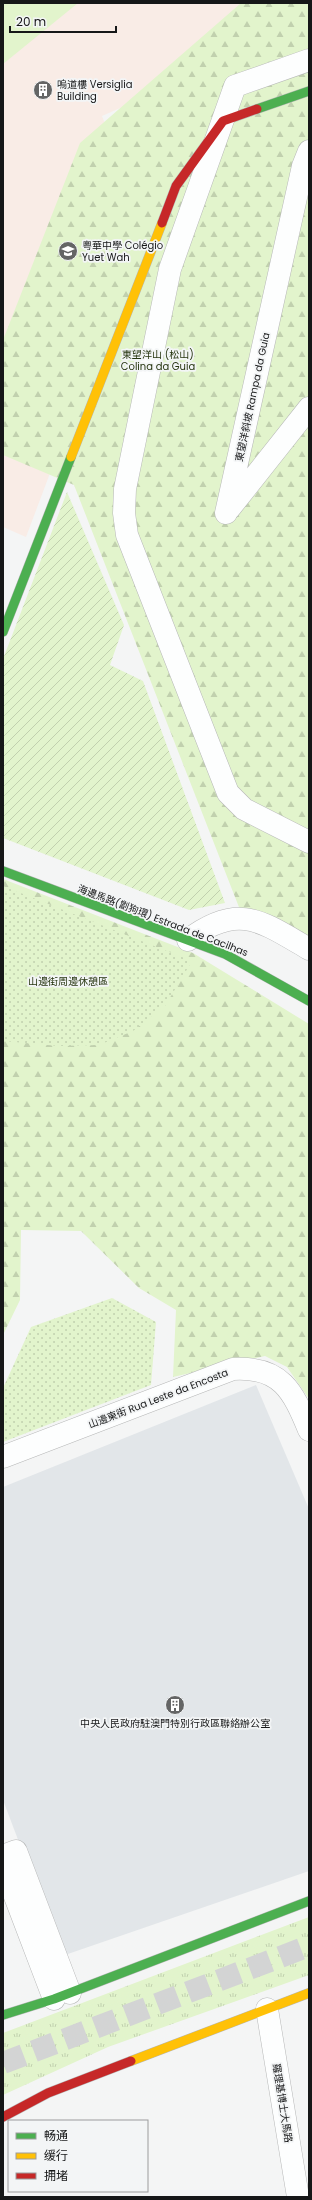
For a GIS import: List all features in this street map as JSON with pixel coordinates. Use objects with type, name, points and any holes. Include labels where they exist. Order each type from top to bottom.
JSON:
[{"type":"street","points":[[309,60],[235,86],[170,270],[125,489],[125,520],[127,535],[228,793],[244,809],[309,842]]},
{"type":"street","points":[[3,632],[176,186],[223,121],[309,91]]},
{"type":"street","name":"東望洋斜坡 Rampa da Guia","points":[[309,151],[303,166],[226,513],[309,408]]},
{"type":"street","name":"海邊馬路(劏狗環) Estrada de Cacilhas","points":[[3,871],[188,940],[243,963],[309,1001]]},
{"type":"street","points":[[188,940],[215,922],[242,918],[269,926],[309,949]]},
{"type":"street","name":"山邊東街 Rua Leste da Encosta","points":[[3,1457],[233,1369],[258,1369],[281,1380],[291,1392],[309,1430]]},
{"type":"street","points":[[4,1854],[62,1996]]},
{"type":"street","points":[[3,2015],[62,1996],[309,1901]]},
{"type":"street","points":[[3,2117],[48,2093],[309,1993]]},
{"type":"street","name":"羅理基博士大馬路","points":[[268,2009],[298,2197]]},
{"type":"shaded area","name":"粵華中學 Colégio Yuet Wah","points":[[3,3],[255,3],[159,91],[102,116],[144,223],[26,537],[3,527]]},
{"type":"shaded area","points":[[256,1385],[309,1509],[309,1871],[62,1956],[3,1800],[3,1487]]},
{"type":"green space","points":[[3,3],[78,3],[3,64]]},
{"type":"green space","name":"東望洋山 (松山) Colina da Guia","points":[[241,3],[309,3],[309,958],[244,920],[74,485],[3,455],[3,340],[80,143]]},
{"type":"green space","points":[[67,492],[124,625],[110,665],[143,681],[225,903],[189,910],[3,838],[3,659]]},
{"type":"green space","points":[[3,879],[193,953],[309,1024],[309,1399],[287,1367],[265,1356],[173,1377],[176,1310],[139,1288],[81,1231],[21,1230],[20,1300],[3,1335]]},
{"type":"green space","name":"山邊街周邊休憩區","points":[[3,886],[192,961],[165,1006],[133,1031],[99,1045],[59,1046],[3,1041]]},
{"type":"green space","points":[[112,1298],[156,1322],[151,1385],[3,1442],[3,1388],[31,1327]]},
{"type":"green space","points":[[309,1917],[309,1975],[108,2047],[3,2095],[3,2033]]},
{"type":"tunnel","points":[[3,2063],[309,1946]]},
{"type":"traffic: fast","points":[[257,109],[309,91]]},
{"type":"traffic: fast","points":[[3,632],[71,457]]},
{"type":"traffic: fast","points":[[3,871],[225,954],[309,1001]]},
{"type":"traffic: fast","points":[[3,2015],[54,1999],[309,1901]]},
{"type":"traffic: slow","points":[[71,457],[162,223]]},
{"type":"traffic: slow","points":[[131,2061],[309,1993]]},
{"type":"traffic: jam","points":[[162,223],[176,186],[223,121],[257,109]]},
{"type":"traffic: jam","points":[[3,2117],[48,2093],[131,2061]]},
{"type":"place","name":"嗚道樓 Versiglia Building","points":[[43,90]]},
{"type":"place","name":"粵華中學 Colégio Yuet Wah","points":[[68,251]]},
{"type":"place","name":"中央人民政府駐澳門特別行政區聯絡辦公室","points":[[175,1705]]}]
